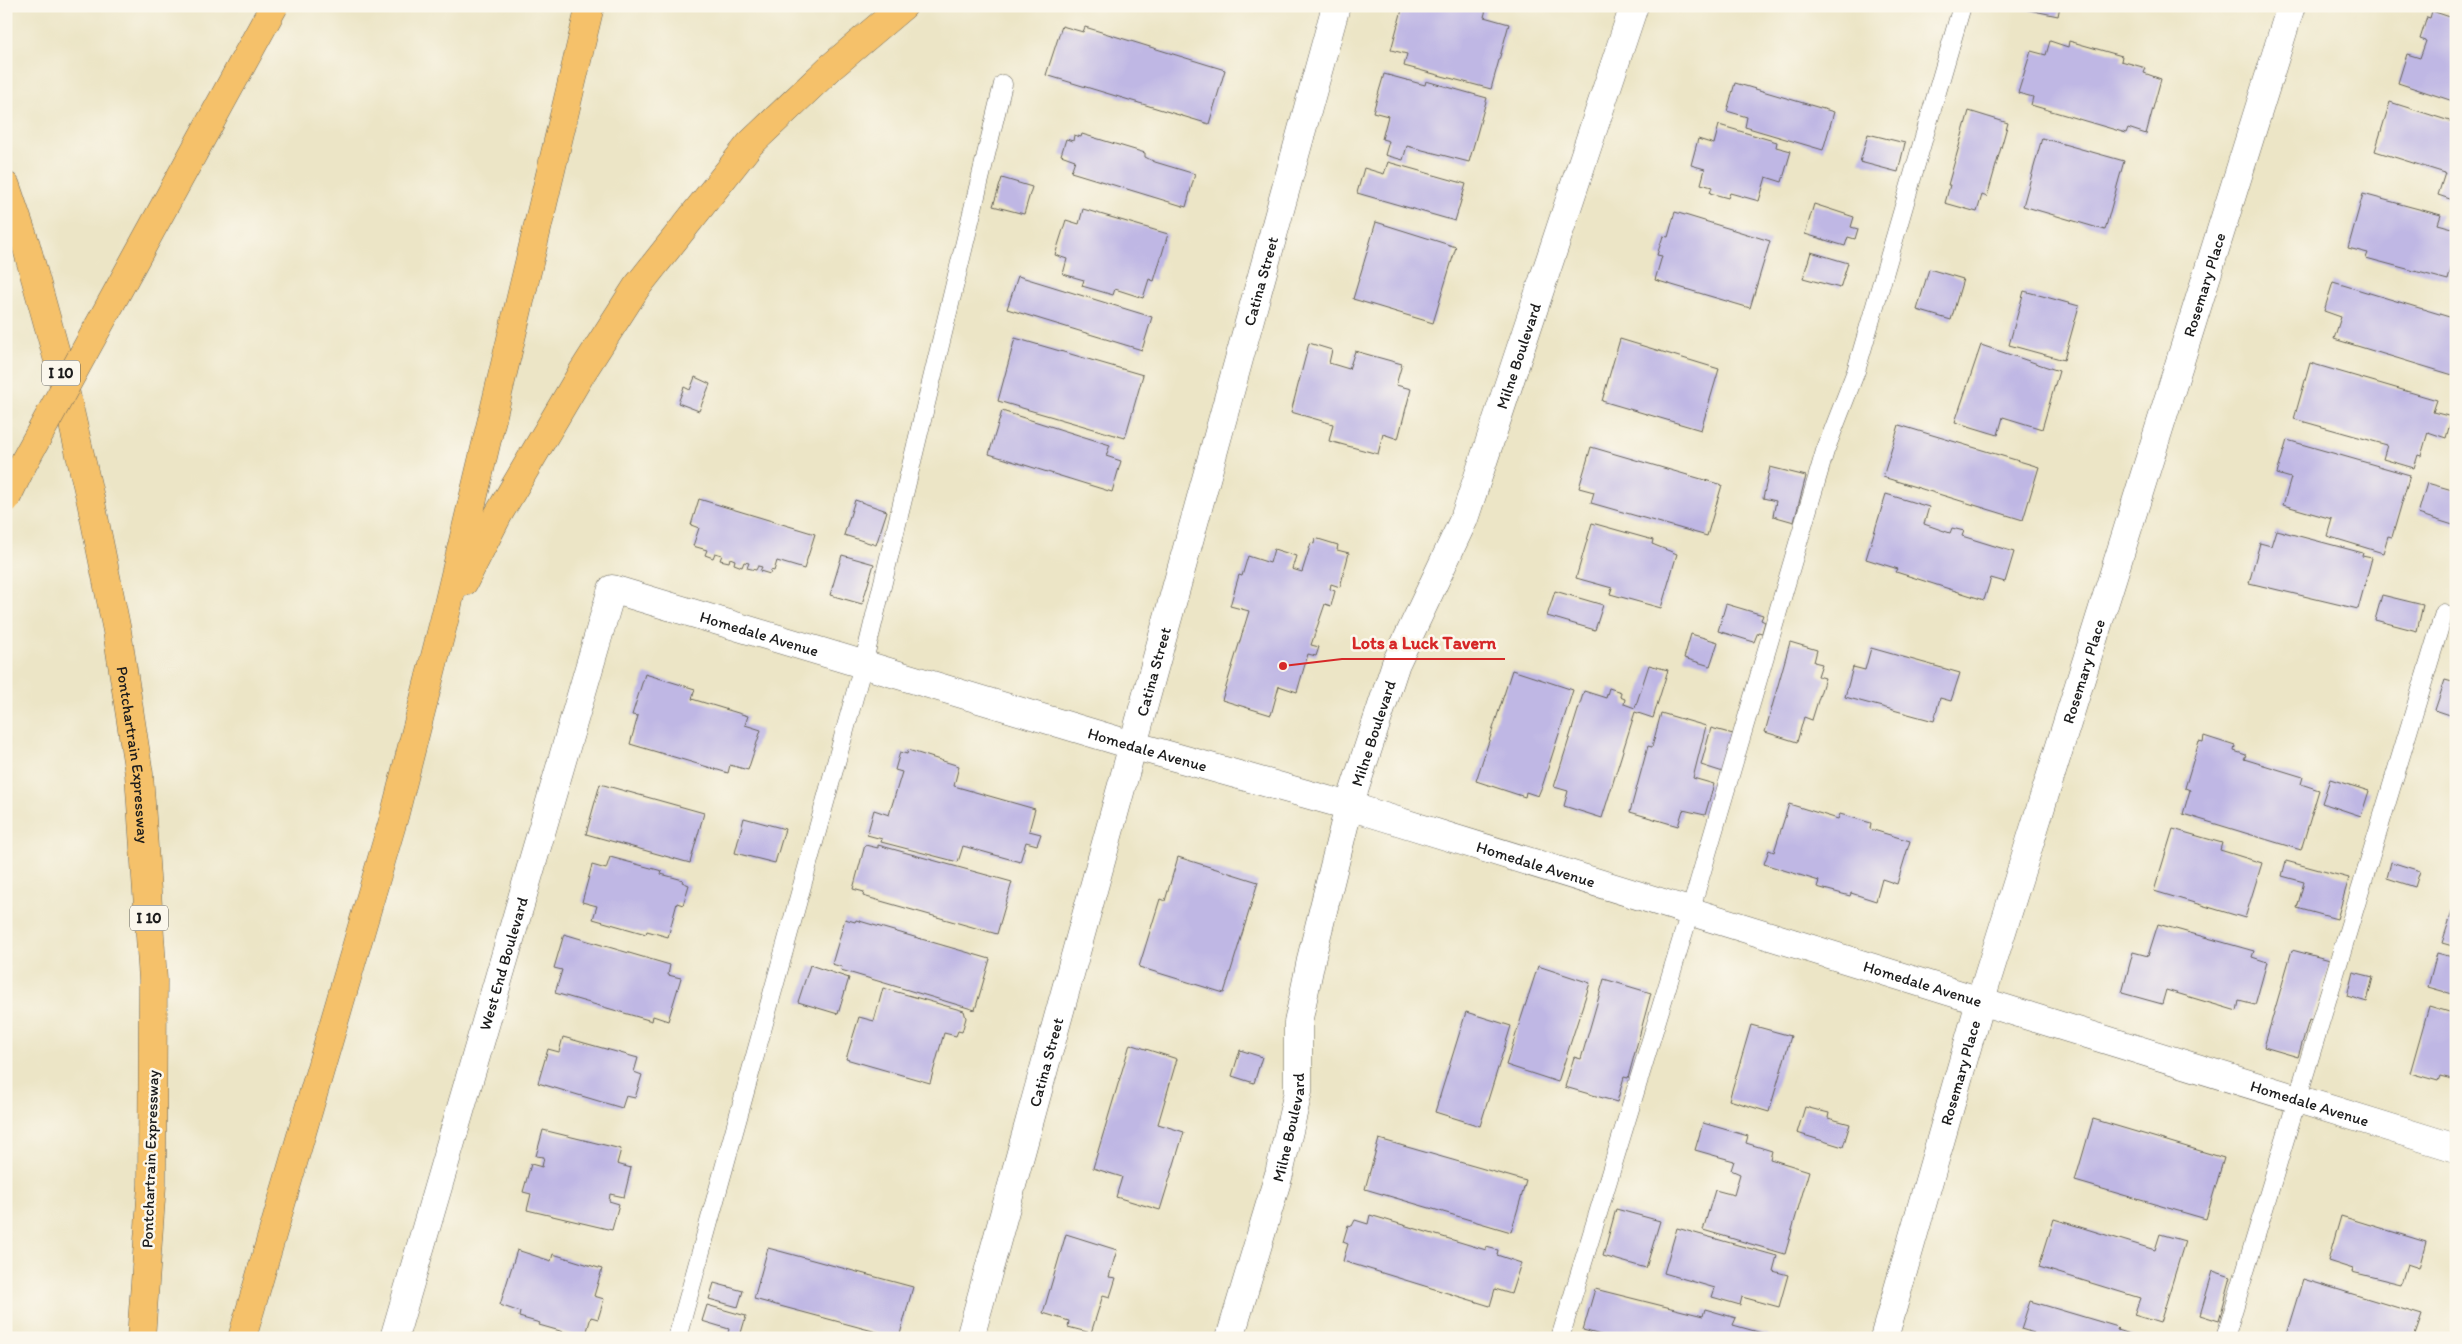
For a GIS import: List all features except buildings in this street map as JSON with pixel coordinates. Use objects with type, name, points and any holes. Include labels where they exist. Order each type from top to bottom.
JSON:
[{"type":"highway","points":[[6,499],[24,462],[274,6]]},
{"type":"highway","points":[[242,1338],[394,817],[444,621],[590,6]]},
{"type":"highway","points":[[444,621],[498,515],[580,374],[636,288],[750,144],[831,67],[903,6]]},
{"type":"highway","name":"Pontchartrain Expressway","points":[[6,186],[26,245],[59,364],[91,502],[117,631],[139,774],[153,980],[152,1185],[141,1338]]},
{"type":"street","name":"Catina Street","points":[[970,1338],[1336,6]]},
{"type":"street","name":"Milne Boulevard","points":[[1230,1338],[1279,1174],[1298,1092],[1298,1023],[1312,955],[1349,806],[1396,663],[1464,519],[1634,6]]},
{"type":"street","name":"Rosemary Place","points":[[1884,1338],[1980,1002],[2291,6]]},
{"type":"street","name":"Homedale Avenue","points":[[612,589],[1132,746],[1349,806],[2456,1148]]},
{"type":"street","name":"West End Boulevard","points":[[394,1338],[612,589]]},
{"type":"lane","points":[[1560,1338],[1690,912],[1825,451],[1856,371],[1962,6]]},
{"type":"lane","points":[[677,1338],[863,665],[1003,84]]},
{"type":"lane","points":[[2225,1338],[2444,614]]},
{"type":"place","name":"Lots a Luck Tavern","points":[[1283,666]]}]
